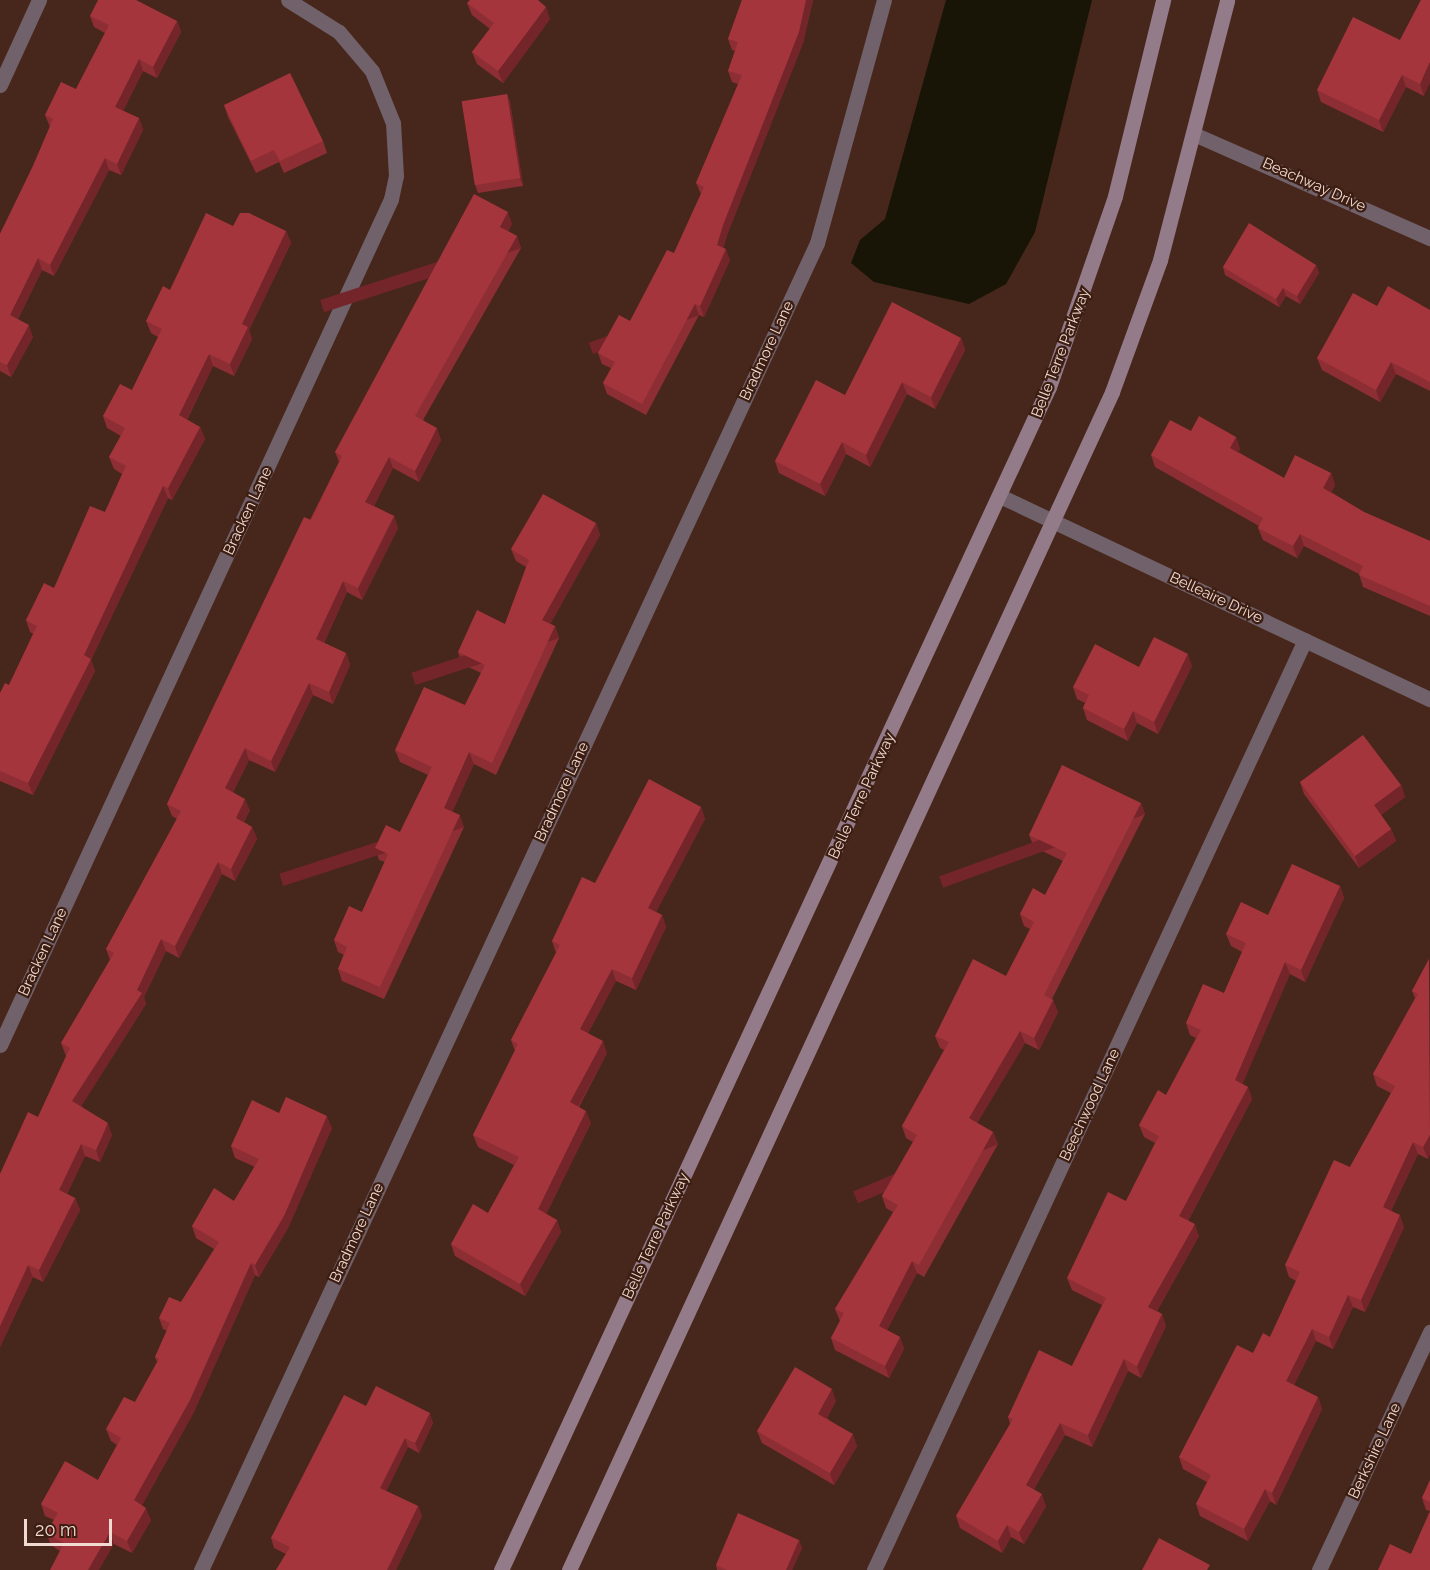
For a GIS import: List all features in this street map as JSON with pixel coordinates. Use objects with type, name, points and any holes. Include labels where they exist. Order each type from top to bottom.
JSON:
[{"type":"main road","name":"Belle Terre Parkway","points":[[501,1570],[1002,497],[1096,259],[1135,127],[1163,0]]},
{"type":"main road","points":[[569,1570],[1055,521],[1140,322],[1196,135],[1227,0]]},
{"type":"street","points":[[0,85],[39,0]]},
{"type":"street","name":"Bracken Lane","points":[[0,1045],[391,200],[396,176],[393,123],[372,71],[339,32],[288,0]]},
{"type":"street","name":"Bradmore Lane","points":[[201,1570],[817,243],[884,0]]},
{"type":"street","name":"Beachway Drive","points":[[1196,135],[1430,238]]},
{"type":"street","name":"Belleaire Drive","points":[[1002,497],[1430,699]]},
{"type":"street","name":"Beechwood Lane","points":[[874,1570],[1305,640]]},
{"type":"street","name":"Berkshire Lane","points":[[1319,1570],[1430,1332]]},
{"type":"shaded area","points":[[946,0],[1092,0],[1035,232],[1006,284],[969,304],[874,282],[851,263],[860,240],[885,219]]},
{"type":"building","points":[[98,0],[136,0],[177,21],[153,67],[139,59],[115,107],[139,118],[117,164],[105,158],[50,265],[38,258],[10,315],[29,325],[7,365],[0,362],[0,234],[53,119],[45,115],[61,82],[76,89],[109,25],[90,16]]},
{"type":"building","points":[[470,0],[538,0],[546,7],[498,71],[472,52],[494,23],[467,3]]},
{"type":"building","points":[[742,0],[806,0],[799,32],[723,225],[717,245],[726,249],[700,306],[695,304],[642,404],[603,383],[615,362],[598,353],[619,315],[630,321],[667,250],[674,253],[704,187],[696,183],[742,75],[728,71],[738,42],[728,39]]},
{"type":"building","points":[[1421,0],[1430,0],[1430,62],[1420,84],[1402,75],[1379,120],[1317,90],[1353,17],[1400,40]]},
{"type":"building","points":[[290,73],[323,141],[280,161],[274,150],[251,161],[224,105]]},
{"type":"building","points":[[507,94],[520,178],[475,185],[462,101]]},
{"type":"building","points":[[474,194],[508,212],[500,227],[517,236],[415,416],[437,428],[415,471],[389,457],[365,502],[394,516],[358,588],[343,581],[316,639],[346,653],[329,692],[309,683],[271,761],[245,748],[225,788],[245,799],[236,818],[252,827],[231,869],[218,862],[175,946],[161,939],[137,990],[142,993],[72,1101],[108,1123],[96,1150],[81,1144],[59,1190],[75,1198],[39,1270],[28,1265],[0,1326],[0,1174],[28,1112],[38,1117],[70,1048],[61,1043],[114,953],[106,949],[181,811],[167,804],[304,517],[311,520],[342,456],[335,452]]},
{"type":"building","points":[[206,213],[233,226],[240,213],[249,213],[286,231],[242,324],[248,327],[230,364],[209,354],[179,415],[200,427],[168,488],[163,486],[84,655],[91,659],[28,783],[0,771],[0,693],[5,683],[9,685],[37,626],[26,620],[44,583],[54,588],[90,506],[105,512],[126,466],[109,457],[125,428],[103,416],[120,384],[132,390],[162,329],[146,321],[163,286],[170,290]]},
{"type":"building","points":[[1249,223],[1316,265],[1297,296],[1283,288],[1276,299],[1223,267]]},
{"type":"building","points":[[1388,286],[1430,310],[1430,382],[1391,362],[1376,390],[1317,358],[1353,293],[1377,306]]},
{"type":"building","points":[[892,302],[961,338],[931,397],[902,382],[866,455],[842,442],[820,484],[775,461],[816,380],[845,395]]},
{"type":"building","points":[[1199,416],[1236,437],[1230,448],[1284,478],[1295,455],[1331,473],[1323,488],[1364,512],[1430,541],[1430,606],[1359,575],[1363,566],[1300,534],[1293,546],[1258,528],[1263,518],[1151,455],[1170,420],[1191,431]]},
{"type":"building","points":[[543,494],[596,523],[542,620],[555,626],[492,763],[469,752],[444,808],[460,815],[380,987],[338,969],[347,947],[334,940],[349,906],[362,912],[388,854],[375,848],[386,825],[400,832],[432,767],[395,750],[424,687],[465,705],[485,665],[458,652],[477,610],[505,624],[529,560],[511,549]]},
{"type":"building","points":[[1154,637],[1188,654],[1154,722],[1133,711],[1124,729],[1083,708],[1089,695],[1073,687],[1095,644],[1139,667]]},
{"type":"building","points":[[1363,735],[1401,785],[1374,805],[1391,829],[1355,856],[1300,782]]},
{"type":"building","points":[[1062,765],[1141,803],[1044,995],[1053,1000],[1034,1038],[1020,1031],[969,1118],[993,1132],[919,1265],[912,1261],[879,1326],[900,1337],[885,1366],[831,1338],[844,1313],[835,1309],[898,1205],[882,1196],[917,1135],[902,1126],[949,1042],[935,1036],[973,959],[1006,976],[1034,922],[1020,914],[1033,888],[1045,895],[1067,853],[1029,835]]},
{"type":"building","points":[[649,779],[701,807],[648,908],[662,915],[632,978],[612,969],[580,1029],[603,1041],[570,1102],[586,1111],[538,1209],[557,1220],[520,1284],[451,1244],[473,1204],[488,1213],[519,1157],[473,1135],[518,1044],[511,1040],[560,945],[552,941],[582,877],[595,883]]},
{"type":"building","points":[[1292,864],[1340,886],[1301,970],[1285,962],[1235,1080],[1248,1087],[1179,1216],[1195,1224],[1148,1307],[1162,1314],[1137,1366],[1124,1359],[1088,1435],[1060,1423],[1026,1485],[1042,1494],[1019,1532],[1007,1525],[998,1541],[956,1516],[1013,1419],[1008,1417],[1039,1350],[1072,1366],[1106,1298],[1067,1278],[1108,1192],[1126,1201],[1159,1136],[1139,1125],[1158,1090],[1166,1095],[1201,1030],[1186,1023],[1203,984],[1224,993],[1246,943],[1226,934],[1241,902],[1268,915]]},
{"type":"building","points":[[1429,959],[1430,1135],[1423,1147],[1413,1142],[1383,1207],[1400,1215],[1361,1300],[1348,1295],[1329,1337],[1312,1329],[1286,1381],[1318,1397],[1272,1493],[1265,1489],[1244,1529],[1196,1504],[1211,1475],[1179,1457],[1237,1345],[1253,1353],[1263,1333],[1270,1337],[1300,1272],[1285,1265],[1334,1160],[1350,1167],[1395,1086],[1373,1074],[1418,994],[1412,991]]},
{"type":"building","points":[[286,1097],[327,1116],[284,1216],[255,1265],[251,1263],[190,1400],[134,1500],[146,1508],[127,1541],[110,1532],[88,1570],[50,1570],[64,1543],[46,1533],[58,1513],[41,1504],[65,1461],[98,1480],[121,1438],[106,1429],[124,1397],[135,1402],[159,1359],[155,1357],[170,1323],[159,1318],[169,1297],[181,1302],[219,1242],[192,1226],[214,1188],[234,1201],[259,1159],[231,1146],[252,1100],[279,1113]]},
{"type":"building","points":[[795,1367],[832,1389],[818,1414],[853,1434],[830,1473],[757,1431]]},
{"type":"building","points":[[376,1386],[430,1413],[415,1443],[405,1438],[380,1488],[418,1506],[387,1570],[276,1570],[290,1547],[271,1538],[344,1395],[366,1406]]},
{"type":"building","points":[[1430,1480],[1430,1502],[1422,1498]]},
{"type":"building","points":[[1430,1511],[1430,1570],[1378,1570],[1390,1544],[1411,1554]]},
{"type":"building","points":[[738,1513],[799,1540],[786,1570],[727,1570],[716,1565]]},
{"type":"building","points":[[1159,1538],[1210,1565],[1207,1570],[1142,1570]]}]
